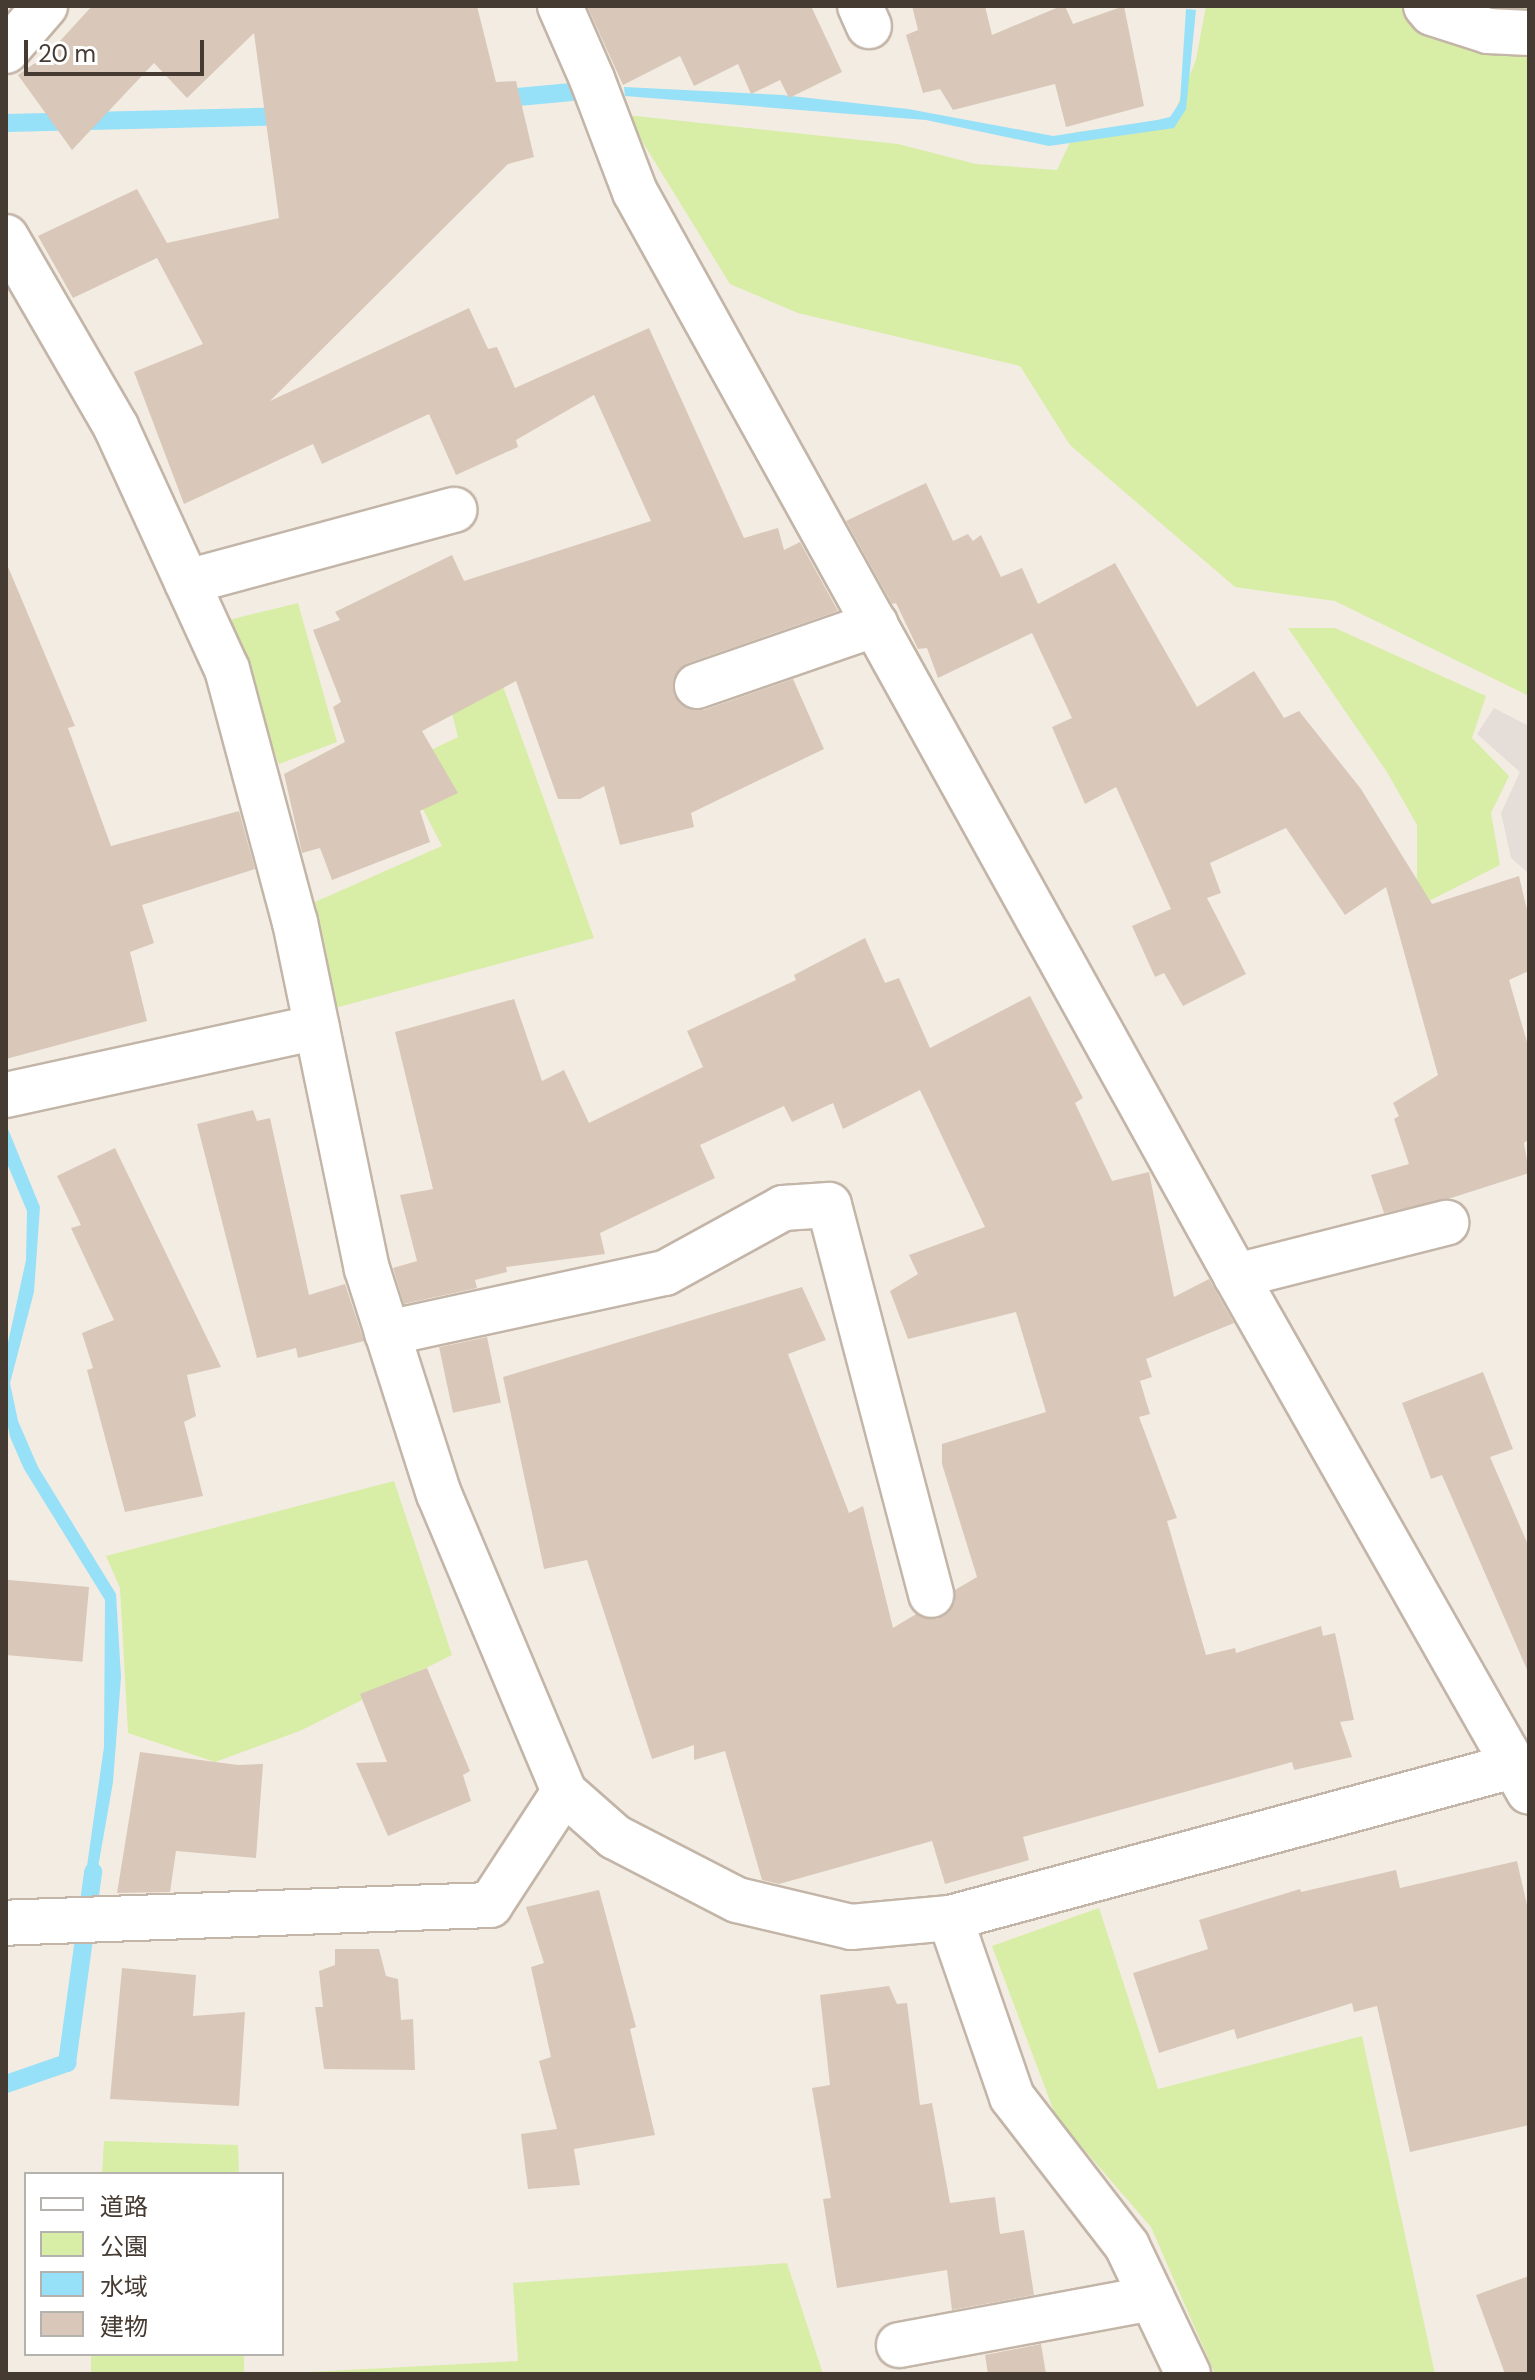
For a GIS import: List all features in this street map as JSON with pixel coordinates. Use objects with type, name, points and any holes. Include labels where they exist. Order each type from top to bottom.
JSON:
[{"type":"street","points":[[6,51],[45,6]]},
{"type":"street","points":[[6,237],[116,427],[227,669],[295,922],[367,1269],[439,1494],[564,1792],[615,1837],[737,1900],[851,1927],[950,1918],[1525,1784],[1236,1276],[635,192],[560,6]]},
{"type":"street","points":[[1426,6],[1432,13],[1488,31],[1529,33]]},
{"type":"street","points":[[187,582],[454,510]]},
{"type":"street","points":[[697,686],[876,624]]},
{"type":"street","points":[[6,1095],[317,1027]]},
{"type":"street","points":[[387,1333],[665,1273],[783,1208],[829,1205],[931,1595]]},
{"type":"street","points":[[1236,1276],[1446,1223]]},
{"type":"street","points":[[6,1923],[490,1905],[564,1792]]},
{"type":"street","points":[[950,1918],[1012,2097],[1127,2246],[1188,2374]]},
{"type":"street","points":[[899,2345],[1152,2298]]},
{"type":"shaded area","points":[[1494,708],[1529,726],[1529,874],[1511,858],[1501,813],[1520,772],[1477,734]]},
{"type":"green space","points":[[1206,6],[1529,6],[1529,696],[1335,601],[1235,587],[1070,445],[1020,366],[798,313],[730,284],[626,115],[898,144],[976,164],[1057,170],[1075,132],[1170,123],[1196,60]]},
{"type":"green space","points":[[470,595],[594,938],[335,1008],[315,902],[442,846],[400,765],[458,737],[426,612]]},
{"type":"green space","points":[[298,603],[337,742],[279,764],[225,621]]},
{"type":"green space","points":[[1288,628],[1335,628],[1486,696],[1472,738],[1509,776],[1491,813],[1500,865],[1417,907],[1417,825],[1387,772]]},
{"type":"green space","points":[[394,1481],[452,1655],[302,1730],[215,1762],[128,1733],[120,1588],[106,1556]]},
{"type":"green space","points":[[1099,1908],[1158,2089],[1362,2036],[1435,2374],[1215,2374],[1151,2227],[1056,2117],[992,1946]]},
{"type":"green space","points":[[104,2141],[238,2145],[239,2172],[102,2172]]},
{"type":"green space","points":[[787,2263],[823,2374],[271,2374],[518,2361],[513,2283]]},
{"type":"green space","points":[[91,2356],[244,2356],[244,2374],[91,2374]]},
{"type":"water","points":[[1186,9],[1196,10],[1186,109],[1174,128],[1049,146],[926,120],[625,96],[624,87],[782,95],[908,109],[1053,136],[1157,120],[1170,117],[1180,102]]},
{"type":"water","points":[[6,1124],[40,1207],[34,1292],[10,1383],[18,1421],[38,1467],[116,1594],[121,1677],[113,1782],[93,1896],[83,1894],[104,1747],[105,1600],[24,1469],[10,1437],[6,1416],[6,1352],[26,1260],[27,1211],[6,1161]]},
{"type":"building","points":[[92,6],[477,6],[496,82],[516,81],[534,157],[508,164],[270,401],[469,308],[488,349],[497,347],[515,388],[649,328],[744,538],[778,528],[784,550],[800,542],[838,611],[688,663],[679,669],[673,681],[674,695],[680,704],[692,710],[704,710],[793,679],[824,749],[691,813],[694,827],[620,845],[604,786],[580,799],[558,799],[516,681],[422,731],[458,793],[420,811],[430,842],[332,880],[320,848],[302,853],[284,774],[345,742],[333,707],[341,702],[313,630],[340,620],[335,612],[452,555],[464,581],[651,521],[594,395],[516,440],[518,447],[456,475],[429,414],[322,464],[313,444],[184,504],[134,372],[203,344],[157,258],[73,298],[38,236],[137,189],[167,243],[279,218],[254,33],[187,98],[154,63],[72,150],[18,75],[49,53]]},
{"type":"building","points":[[587,6],[811,6],[842,72],[789,98],[780,80],[751,94],[738,64],[694,86],[680,56],[623,85]]},
{"type":"building","points":[[912,6],[985,6],[992,35],[1061,6],[1065,6],[1073,24],[1124,6],[1144,106],[1066,127],[1055,84],[953,110],[940,89],[923,93],[906,35],[918,30]]},
{"type":"building","points":[[926,483],[953,541],[968,534],[973,541],[981,535],[1001,577],[1022,568],[1038,604],[1115,563],[1197,707],[1254,671],[1284,718],[1299,711],[1361,789],[1432,904],[1519,876],[1529,918],[1529,971],[1509,980],[1529,1049],[1529,1139],[1524,1143],[1529,1173],[1448,1199],[1384,1213],[1371,1175],[1409,1164],[1394,1119],[1399,1116],[1393,1103],[1438,1075],[1386,887],[1345,915],[1286,828],[1210,863],[1221,893],[1207,898],[1246,974],[1183,1006],[1164,973],[1155,977],[1132,926],[1171,909],[1116,787],[1085,804],[1052,727],[1072,718],[1032,633],[938,678],[927,648],[918,649],[896,603],[892,604],[846,521]]},
{"type":"building","points":[[6,562],[75,726],[68,728],[111,846],[239,811],[255,869],[142,905],[154,943],[130,952],[147,1021],[6,1059]]},
{"type":"building","points":[[865,938],[885,983],[899,978],[930,1048],[1030,996],[1083,1098],[1075,1103],[1112,1181],[1149,1172],[1174,1297],[1209,1279],[1234,1323],[1146,1359],[1152,1377],[1140,1381],[1150,1414],[1139,1417],[1177,1518],[1167,1521],[1206,1655],[1235,1648],[1236,1653],[1321,1626],[1323,1636],[1335,1633],[1354,1720],[1340,1722],[1352,1757],[1294,1770],[1292,1762],[1023,1837],[1029,1860],[945,1884],[932,1841],[779,1884],[762,1880],[725,1751],[694,1760],[694,1745],[652,1759],[587,1560],[544,1569],[503,1377],[802,1287],[826,1340],[788,1354],[849,1513],[863,1506],[893,1628],[916,1614],[937,1619],[948,1613],[955,1602],[955,1590],[977,1577],[942,1464],[942,1444],[1046,1412],[1016,1312],[908,1339],[890,1291],[918,1274],[909,1255],[985,1227],[920,1090],[843,1129],[833,1103],[792,1122],[784,1106],[700,1145],[715,1178],[600,1233],[605,1254],[506,1267],[507,1272],[475,1280],[477,1288],[404,1304],[393,1268],[417,1261],[400,1195],[433,1189],[395,1032],[514,999],[542,1081],[564,1070],[589,1123],[703,1067],[687,1031],[796,980],[794,975]]},
{"type":"building","points":[[253,1110],[257,1121],[270,1118],[309,1295],[345,1284],[364,1341],[298,1358],[296,1348],[257,1358],[197,1124]]},
{"type":"building","points":[[115,1148],[221,1367],[187,1375],[196,1416],[184,1422],[203,1496],[125,1512],[87,1370],[93,1368],[82,1333],[114,1320],[71,1228],[81,1225],[57,1176]]},
{"type":"building","points":[[487,1337],[501,1403],[453,1413],[439,1347]]},
{"type":"building","points":[[1483,1372],[1513,1449],[1490,1457],[1529,1547],[1529,1674],[1442,1475],[1431,1479],[1402,1403]]},
{"type":"building","points":[[6,1580],[89,1587],[82,1662],[6,1655]]},
{"type":"building","points":[[427,1668],[470,1771],[463,1775],[471,1801],[388,1836],[356,1763],[387,1762],[360,1694]]},
{"type":"building","points":[[140,1752],[238,1765],[263,1764],[256,1858],[176,1851],[170,1892],[117,1893]]},
{"type":"building","points":[[1517,1861],[1529,1914],[1529,2125],[1410,2152],[1377,2006],[1354,2012],[1352,2003],[1237,2039],[1234,2029],[1159,2053],[1133,1973],[1208,1949],[1199,1920],[1300,1889],[1301,1892],[1396,1870],[1400,1888]]},
{"type":"building","points":[[599,1890],[636,2027],[630,2029],[655,2135],[574,2149],[580,2185],[528,2189],[521,2134],[557,2129],[539,2061],[551,2057],[531,1967],[544,1963],[526,1907]]},
{"type":"building","points":[[335,1949],[379,1949],[386,1976],[398,1979],[401,2020],[413,2019],[415,2070],[324,2069],[315,2007],[323,2007],[319,1971],[335,1965]]},
{"type":"building","points":[[122,1968],[196,1975],[193,2016],[245,2012],[239,2106],[110,2099]]},
{"type":"building","points":[[889,1986],[897,2004],[907,2003],[920,2105],[932,2103],[950,2203],[995,2197],[1000,2234],[1024,2230],[1034,2295],[952,2310],[947,2270],[837,2288],[823,2199],[831,2198],[812,2088],[830,2085],[820,1995]]},
{"type":"building","points":[[1529,2276],[1529,2374],[1505,2374],[1476,2295]]},
{"type":"building","points":[[1041,2344],[1046,2374],[988,2374],[985,2355]]},
{"type":"waterway","points":[[496,99],[572,92]]},
{"type":"waterway","points":[[6,123],[287,116]]},
{"type":"waterway","points":[[6,2084],[67,2063],[93,1872]]}]
